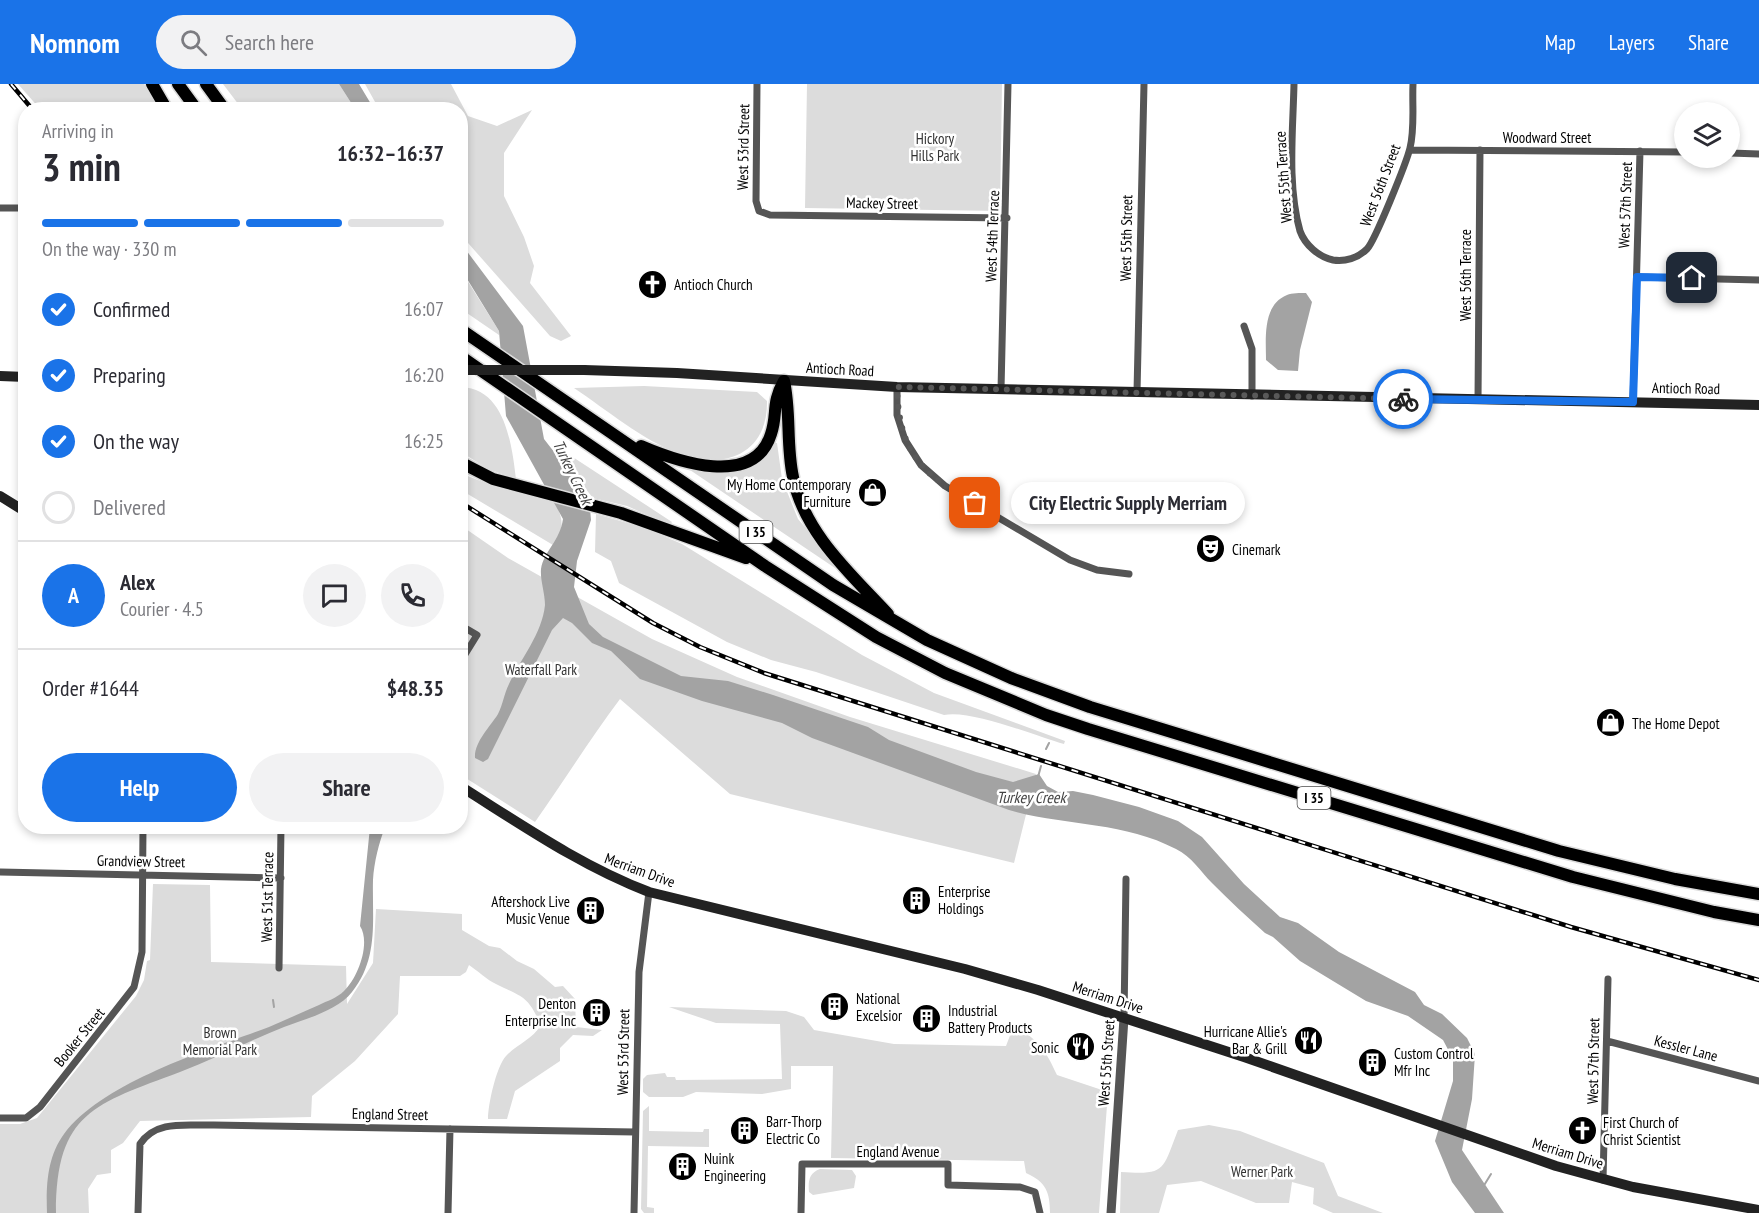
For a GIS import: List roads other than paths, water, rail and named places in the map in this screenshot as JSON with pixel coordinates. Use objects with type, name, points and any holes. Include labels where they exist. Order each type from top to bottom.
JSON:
[{"type":"highway","points":[[152,84],[162,102]]},
{"type":"highway","points":[[178,84],[191,102]]},
{"type":"highway","points":[[206,84],[219,102]]},
{"type":"highway","name":"I 35","points":[[468,333],[833,585],[898,624],[1011,678],[1090,707],[1559,851],[1675,879],[1759,894]]},
{"type":"highway","name":"I 35","points":[[468,361],[765,566],[847,620],[921,662],[1046,715],[1573,877],[1714,912],[1759,920]]},
{"type":"highway","points":[[617,435],[690,464],[717,466],[740,463],[760,452],[767,444],[771,434],[775,397],[783,381]]},
{"type":"highway","points":[[783,381],[788,399],[793,479],[805,513],[820,538],[898,624]]},
{"type":"highway","points":[[468,466],[510,484],[641,519],[765,566]]},
{"type":"highway","points":[[1735,890],[1759,886]]},
{"type":"main road","name":"Antioch Road","points":[[468,370],[677,373],[897,387],[1001,390],[1759,405]]},
{"type":"main road","points":[[0,376],[18,377]]},
{"type":"main road","points":[[0,496],[18,507]]},
{"type":"main road","name":"Merriam Drive","points":[[468,791],[577,860],[607,876],[649,892],[965,969],[1124,1018],[1604,1180],[1759,1210]]},
{"type":"street","name":"West 53rd Street","points":[[757,84],[756,201],[759,211]]},
{"type":"street","name":"West 54th Terrace","points":[[1001,390],[1008,84]]},
{"type":"street","name":"West 55th Street","points":[[1137,392],[1144,84]]},
{"type":"street","name":"West 55th Terrace","points":[[1294,84],[1293,168],[1300,230],[1308,244],[1324,258]]},
{"type":"street","name":"West 56th Street","points":[[1324,258],[1349,259],[1368,249],[1410,150],[1413,84]]},
{"type":"street","name":"Woodward Street","points":[[1410,150],[1674,152]]},
{"type":"street","name":"West 56th Terrace","points":[[1478,400],[1480,150]]},
{"type":"street","name":"West 57th Street","points":[[1633,402],[1640,152]]},
{"type":"street","points":[[1740,153],[1759,154]]},
{"type":"street","points":[[0,208],[18,208]]},
{"type":"street","name":"Mackey Street","points":[[759,211],[770,214],[1006,218]]},
{"type":"street","points":[[1637,277],[1759,280]]},
{"type":"street","points":[[1244,326],[1252,349],[1252,396]]},
{"type":"street","points":[[897,387],[897,415],[905,440],[921,465],[945,486],[1070,560],[1097,570],[1129,574]]},
{"type":"street","points":[[468,630],[477,635],[468,650]]},
{"type":"street","name":"Booker Street","points":[[0,1119],[26,1118],[40,1107],[127,1000],[134,987],[141,964],[143,834]]},
{"type":"street","name":"West 51st Terrace","points":[[279,968],[281,834]]},
{"type":"street","name":"Grandview Street","points":[[0,872],[281,878]]},
{"type":"street","name":"West 55th Street","points":[[1111,1213],[1124,1018],[1126,879]]},
{"type":"street","name":"West 53rd Street","points":[[634,1213],[639,972],[649,892]]},
{"type":"street","name":"West 57th Street","points":[[1604,1180],[1608,979]]},
{"type":"street","name":"Kessler Lane","points":[[1607,1041],[1759,1081]]},
{"type":"street","name":"England Street","points":[[138,1213],[140,1144],[146,1135],[157,1128],[181,1126],[635,1132]]},
{"type":"street","points":[[448,1213],[450,1129]]},
{"type":"street","name":"England Avenue","points":[[801,1213],[802,1164],[948,1164],[948,1185],[1035,1192],[1040,1213]]},
{"type":"water","points":[[339,84],[359,84],[370,102],[351,102]]},
{"type":"water","name":"Turkey Creek","points":[[468,253],[523,326],[544,439],[589,497],[591,520],[577,561],[574,587],[589,624],[603,637],[681,676],[728,681],[773,695],[868,727],[889,740],[976,772],[1013,782],[1039,774],[1047,786],[1058,792],[1073,791],[1093,795],[1139,807],[1178,821],[1202,837],[1244,884],[1280,917],[1298,923],[1339,952],[1415,992],[1424,1005],[1442,1014],[1467,1038],[1475,1054],[1472,1099],[1462,1150],[1504,1213],[1475,1213],[1452,1182],[1435,1141],[1453,1081],[1453,1059],[1443,1040],[1408,1016],[1366,1001],[1300,961],[1245,915],[1187,856],[1156,840],[1135,833],[1009,810],[812,738],[782,723],[702,701],[640,679],[611,651],[592,643],[572,623],[563,618],[552,630],[488,759],[483,762],[475,758],[477,746],[498,714],[509,684],[540,626],[545,605],[541,569],[545,557],[559,534],[563,519],[506,416],[499,331],[468,280]]},
{"type":"water","points":[[1306,293],[1312,302],[1300,350],[1298,371],[1278,370],[1266,360],[1269,314],[1273,306],[1287,295]]},
{"type":"water","points":[[369,834],[383,834],[373,880],[373,924],[367,966],[361,979],[346,999],[320,1014],[271,1032],[103,1104],[86,1117],[73,1132],[63,1153],[58,1179],[56,1213],[47,1213],[47,1182],[54,1152],[64,1134],[82,1115],[130,1083],[188,1057],[269,1027],[338,996],[354,978],[361,960],[364,942],[360,926]]},
{"type":"waterway","points":[[1046,749],[1049,743]]},
{"type":"waterway","points":[[1038,777],[1041,766]]},
{"type":"waterway","points":[[273,1000],[274,1007]]},
{"type":"waterway","points":[[1483,1187],[1491,1174]]},
{"type":"railway","points":[[11,84],[26,102]]},
{"type":"railway","points":[[468,507],[653,623],[700,647],[764,673],[1571,927],[1759,980]]},
{"type":"place","name":"Antioch Church","points":[[653,284]]},
{"type":"place","name":"My Home Contemporary Furniture","points":[[872,493]]},
{"type":"place","name":"City Electric Supply Merriam","points":[[975,503]]},
{"type":"place","name":"Cinemark","points":[[1211,549]]},
{"type":"place","name":"The Home Depot","points":[[1611,723]]},
{"type":"place","name":"Enterprise Holdings","points":[[917,900]]},
{"type":"place","name":"Aftershock Live Music Venue","points":[[591,910]]},
{"type":"place","name":"National Excelsior","points":[[835,1007]]},
{"type":"place","name":"Denton Enterprise Inc","points":[[597,1012]]},
{"type":"place","name":"Industrial Battery Products","points":[[927,1019]]},
{"type":"place","name":"Hurricane Allie's Bar & Grill","points":[[1308,1040]]},
{"type":"place","name":"Sonic","points":[[1080,1047]]},
{"type":"place","name":"Custom Control Mfr Inc","points":[[1373,1062]]},
{"type":"place","name":"Barr-Thorp Electric Co","points":[[745,1130]]},
{"type":"place","name":"First Church of Christ Scientist","points":[[1582,1131]]},
{"type":"place","name":"Nuink Engineering","points":[[683,1167]]},
{"type":"park label","name":"Hickory Hills Park","points":[[935,146]]},
{"type":"park label","name":"Waterfall Park","points":[[541,669]]},
{"type":"park label","name":"Brown Memorial Park","points":[[220,1040]]},
{"type":"park label","name":"Werner Park","points":[[1262,1171]]}]
